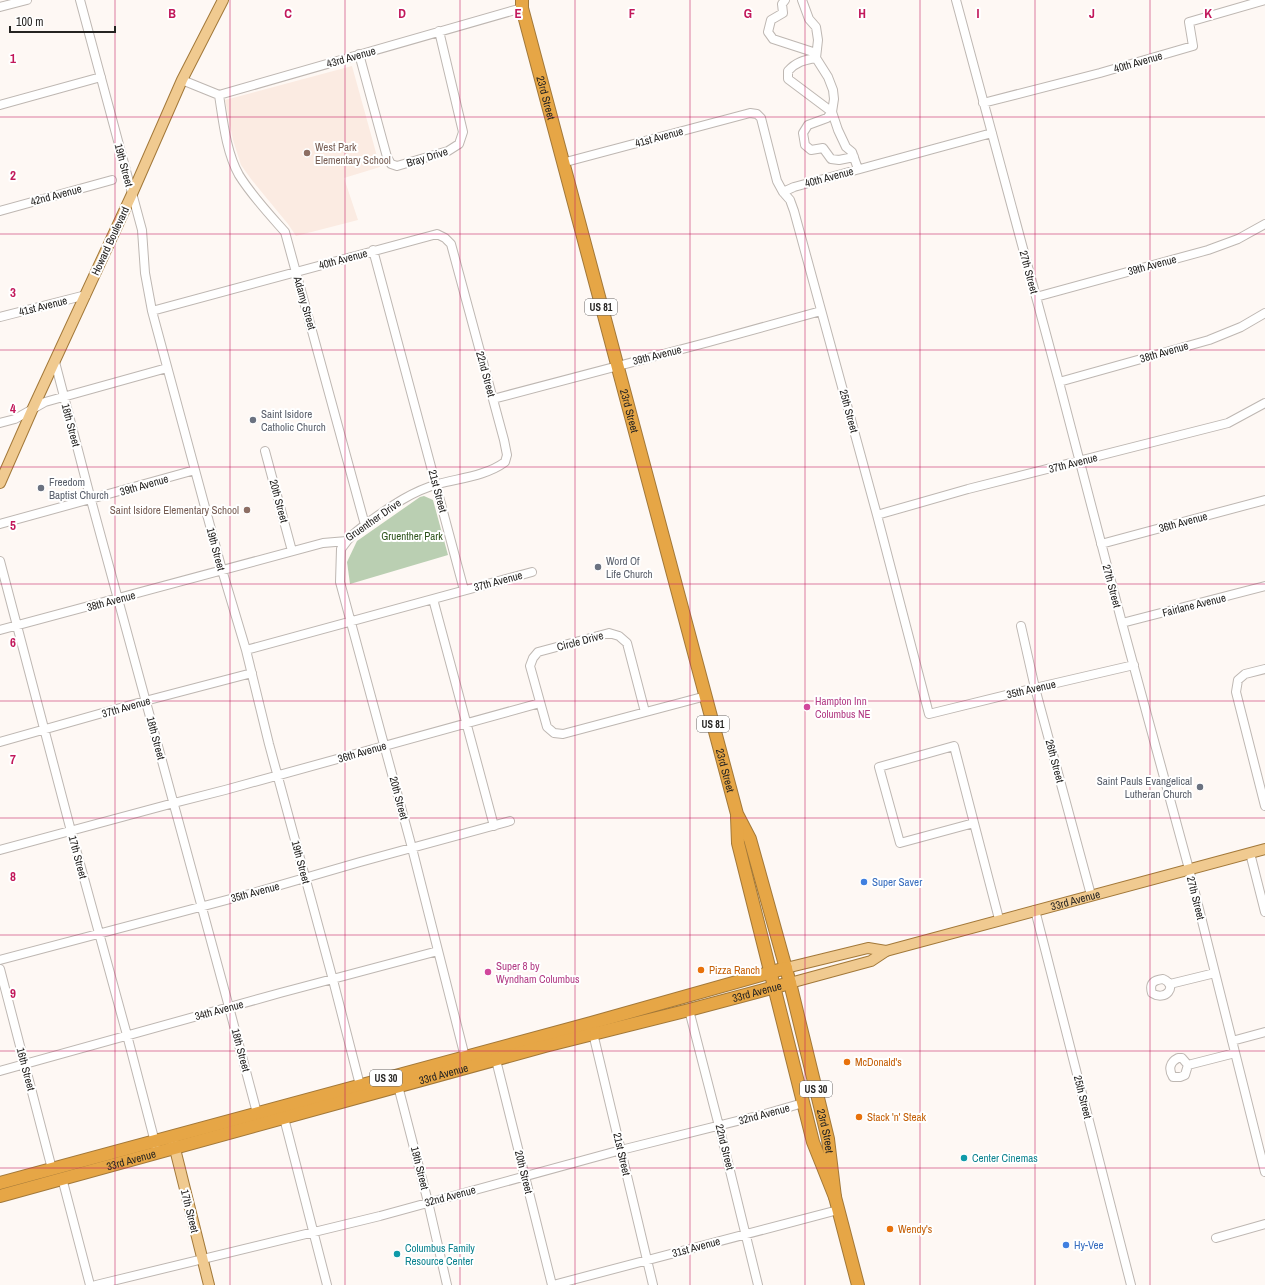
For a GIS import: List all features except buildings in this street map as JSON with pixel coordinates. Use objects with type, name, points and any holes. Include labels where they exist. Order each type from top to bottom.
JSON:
[{"type":"highway","name":"23rd Street","points":[[520,3],[737,814],[738,843],[813,1142],[834,1197],[858,1285]]},
{"type":"highway","name":"23rd Street","points":[[737,814],[750,839],[790,983],[828,1138],[834,1197]]},
{"type":"highway","name":"33rd Avenue","points":[[0,1196],[62,1178],[257,1113],[496,1060],[592,1028],[786,968]]},
{"type":"highway","name":"33rd Avenue","points":[[397,1081],[466,1057],[592,1028],[689,1010],[790,983]]},
{"type":"highway","name":"33rd Avenue","points":[[173,1142],[284,1118],[361,1091]]},
{"type":"highway","name":"33rd Avenue","points":[[0,1183],[52,1169],[156,1147]]},
{"type":"main road","name":"Howard Boulevard","points":[[0,483],[132,194],[182,80],[223,0]]},
{"type":"main road","name":"33rd Avenue","points":[[790,983],[871,961],[886,950],[1265,849]]},
{"type":"main road","name":"33rd Avenue","points":[[786,968],[868,948],[886,950]]},
{"type":"main road","name":"17th Street","points":[[173,1142],[209,1285]]},
{"type":"street","points":[[0,7],[27,0]]},
{"type":"street","name":"19th Street","points":[[80,0],[142,230],[145,273],[152,311],[222,570],[246,650],[361,1091]]},
{"type":"street","points":[[785,0],[782,4],[783,13],[771,20],[768,32],[770,36],[779,42],[816,55]]},
{"type":"street","points":[[802,0],[809,19],[816,27],[818,40],[816,55],[833,90],[834,99],[832,112],[841,137],[854,157],[858,169]]},
{"type":"street","name":"27th Street","points":[[958,0],[983,103],[1189,869],[1265,1172]]},
{"type":"street","name":"40th Avenue","points":[[983,103],[1193,46],[1190,22],[1265,0]]},
{"type":"street","name":"43rd Avenue","points":[[218,95],[439,31],[520,3]]},
{"type":"street","name":"Bray Drive","points":[[359,54],[386,156],[391,164],[396,166],[448,151],[459,144],[463,132],[439,31]]},
{"type":"street","points":[[816,55],[794,65],[788,71],[788,79],[832,112]]},
{"type":"street","points":[[0,105],[101,77]]},
{"type":"street","points":[[182,80],[218,95]]},
{"type":"street","name":"Adamy Street","points":[[218,95],[227,144],[239,174],[260,203],[285,232],[365,525]]},
{"type":"street","points":[[832,112],[827,118],[808,125],[803,133],[805,145],[810,150],[823,148],[831,159],[839,160],[854,157]]},
{"type":"street","name":"41st Avenue","points":[[562,163],[750,113],[757,114]]},
{"type":"street","name":"25th Street","points":[[757,114],[761,118],[777,181],[783,192],[790,200],[794,211],[877,515],[929,714]]},
{"type":"street","name":"40th Avenue","points":[[783,192],[794,187],[992,133]]},
{"type":"street","name":"42nd Avenue","points":[[0,210],[112,180]]},
{"type":"street","name":"39th Avenue","points":[[1036,297],[1213,248],[1238,239],[1265,224]]},
{"type":"street","name":"40th Avenue","points":[[152,311],[373,250],[437,234],[450,241],[454,255]]},
{"type":"street","name":"21st Street","points":[[373,250],[464,590]]},
{"type":"street","name":"22nd Street","points":[[454,255],[507,455],[505,462],[500,465],[490,470],[475,474]]},
{"type":"street","name":"41st Avenue","points":[[0,317],[86,295]]},
{"type":"street","name":"39th Avenue","points":[[493,399],[617,365],[709,342],[821,310]]},
{"type":"street","name":"38th Avenue","points":[[1059,382],[1209,340],[1241,327],[1265,313]]},
{"type":"street","name":"18th Street","points":[[55,362],[257,1113]]},
{"type":"street","points":[[0,423],[16,419],[45,402],[167,368]]},
{"type":"street","name":"37th Avenue","points":[[877,515],[968,489],[1228,423],[1265,403]]},
{"type":"street","name":"20th Street","points":[[265,451],[292,551]]},
{"type":"street","name":"39th Avenue","points":[[0,524],[195,470]]},
{"type":"street","name":"Gruenther Drive","points":[[222,570],[323,543],[347,541],[365,525],[394,504],[414,492],[436,484],[475,474]]},
{"type":"street","name":"36th Avenue","points":[[1101,544],[1265,500]]},
{"type":"street","name":"20th Street","points":[[347,541],[341,549],[340,582],[385,745],[466,1057]]},
{"type":"street","name":"17th Street","points":[[0,561],[70,830],[128,1035],[156,1147]]},
{"type":"street","name":"38th Avenue","points":[[0,630],[222,570]]},
{"type":"street","name":"37th Avenue","points":[[464,590],[532,572]]},
{"type":"street","name":"Fairlane Avenue","points":[[1122,623],[1265,586]]},
{"type":"street","points":[[246,650],[464,590]]},
{"type":"street","points":[[433,599],[494,826]]},
{"type":"street","name":"26th Street","points":[[1021,626],[1035,688],[1091,895]]},
{"type":"street","name":"Circle Drive","points":[[540,702],[530,666],[533,658],[538,652],[609,634],[619,636],[627,643],[645,712]]},
{"type":"street","name":"35th Avenue","points":[[929,714],[1134,665]]},
{"type":"street","points":[[1265,669],[1245,674],[1238,680],[1236,692],[1265,806]]},
{"type":"street","name":"37th Avenue","points":[[0,742],[252,673]]},
{"type":"street","points":[[540,702],[547,727],[554,732],[563,734],[706,696]]},
{"type":"street","name":"36th Avenue","points":[[0,850],[70,830],[225,790],[540,702]]},
{"type":"street","points":[[974,823],[900,843],[879,767],[954,746],[1000,919]]},
{"type":"street","name":"35th Avenue","points":[[0,960],[510,821]]},
{"type":"street","points":[[1250,853],[1265,912]]},
{"type":"street","name":"25th Street","points":[[1035,910],[1131,1285]]},
{"type":"street","name":"34th Avenue","points":[[0,1071],[229,1007],[438,951]]},
{"type":"street","name":"16th Street","points":[[0,969],[52,1169]]},
{"type":"street","points":[[1170,984],[1215,973]]},
{"type":"street","name":"22nd Street","points":[[689,1010],[758,1285]]},
{"type":"street","name":"21st Street","points":[[592,1028],[653,1285]]},
{"type":"street","points":[[1232,1041],[1265,1032]]},
{"type":"street","points":[[1188,1065],[1235,1053]]},
{"type":"street","name":"20th Street","points":[[496,1060],[553,1285]]},
{"type":"street","name":"19th Street","points":[[397,1081],[428,1202],[447,1285]]},
{"type":"street","name":"32nd Avenue","points":[[96,1285],[380,1216],[622,1150],[803,1103]]},
{"type":"street","points":[[284,1118],[327,1285]]},
{"type":"street","points":[[62,1178],[90,1285]]},
{"type":"street","name":"31st Avenue","points":[[553,1285],[838,1210]]},
{"type":"street","points":[[1216,1238],[1265,1224]]},
{"type":"shaded area","name":"West Park Elementary School","points":[[352,66],[380,167],[344,178],[358,220],[296,236],[241,165],[233,140],[225,100]]},
{"type":"green space","name":"Gruenther Park","points":[[424,496],[433,500],[448,555],[350,584],[347,562],[357,541],[420,497]]},
{"type":"place","name":"West Park Elementary School","points":[[307,153]]},
{"type":"place","name":"Saint Isidore Catholic Church","points":[[253,420]]},
{"type":"place","name":"Freedom Baptist Church","points":[[41,488]]},
{"type":"place","name":"Saint Isidore Elementary School","points":[[247,510]]},
{"type":"place","name":"Word Of Life Church","points":[[598,567]]},
{"type":"place","name":"Hampton Inn Columbus NE","points":[[807,707]]},
{"type":"place","name":"Saint Pauls Evangelical Lutheran Church","points":[[1200,787]]},
{"type":"place","name":"Super Saver","points":[[864,882]]},
{"type":"place","name":"Pizza Ranch","points":[[701,970]]},
{"type":"place","name":"Super 8 by Wyndham Columbus","points":[[488,972]]},
{"type":"place","name":"McDonald's","points":[[847,1062]]},
{"type":"place","name":"Stack 'n' Steak","points":[[859,1117]]},
{"type":"place","name":"Center Cinemas","points":[[964,1158]]},
{"type":"place","name":"Wendy's","points":[[890,1229]]},
{"type":"place","name":"Hy-Vee","points":[[1066,1245]]},
{"type":"place","name":"Columbus Family Resource Center","points":[[397,1254]]}]
